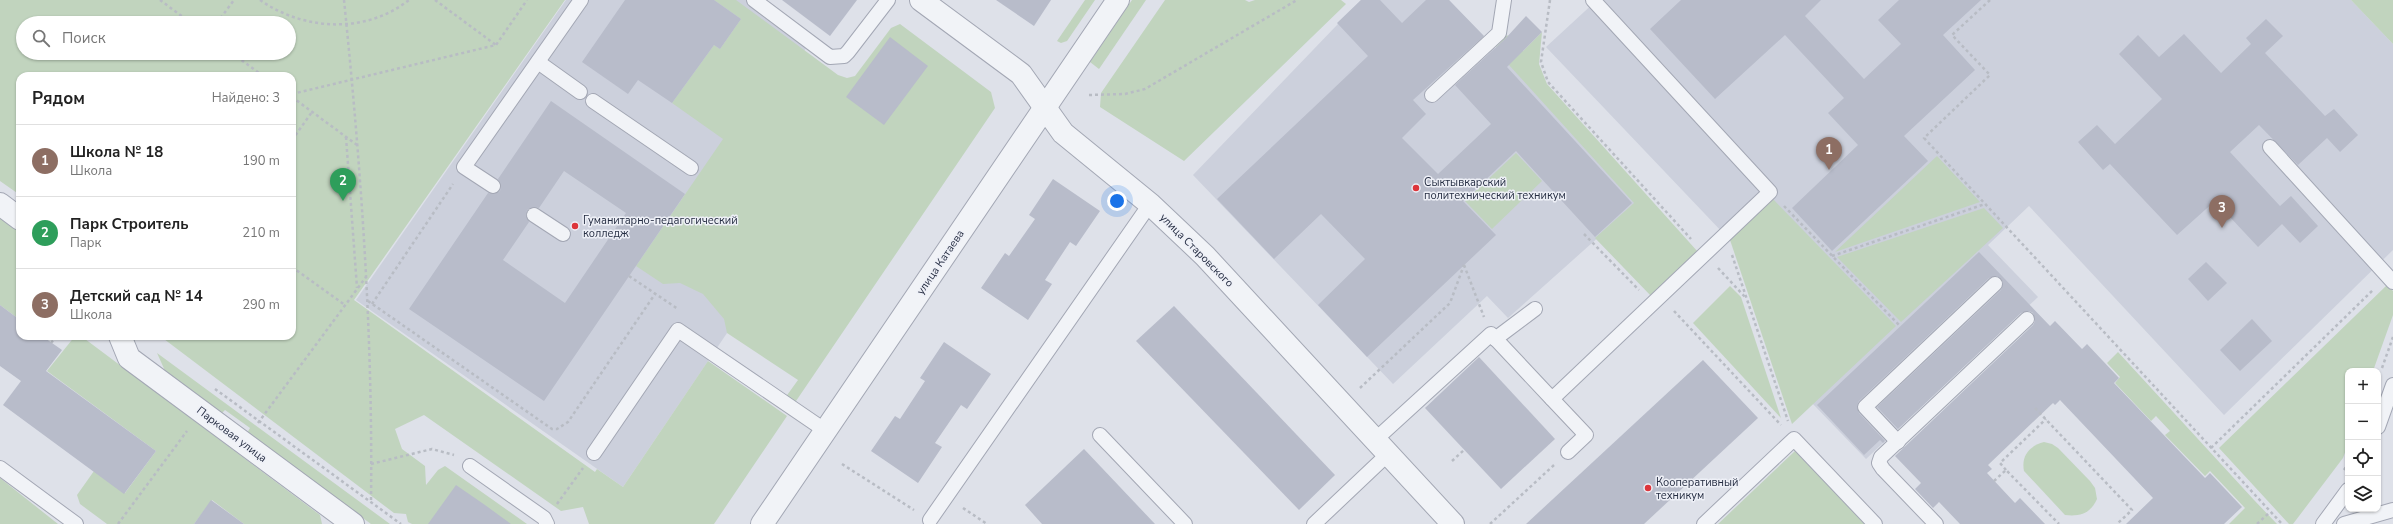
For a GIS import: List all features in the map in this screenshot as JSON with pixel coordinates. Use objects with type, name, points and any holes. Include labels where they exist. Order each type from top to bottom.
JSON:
[{"type":"street","name":"улица Старовского","points":[[921,0],[1021,74],[1063,133],[1150,204],[1205,256],[1453,524]]},
{"type":"street","name":"улица Катаева","points":[[762,524],[1118,0]]},
{"type":"street","points":[[0,204],[16,216]]},
{"type":"street","name":"Парковая улица","points":[[122,340],[129,358],[353,524]]},
{"type":"lane","points":[[493,186],[464,167],[581,0]]},
{"type":"lane","points":[[754,0],[830,57],[838,57],[848,52],[888,0]]},
{"type":"lane","points":[[1432,95],[1499,33],[1504,0]]},
{"type":"lane","points":[[1552,399],[1724,234],[1770,192],[1593,0]]},
{"type":"lane","points":[[538,62],[580,92]]},
{"type":"lane","points":[[593,101],[691,168]]},
{"type":"lane","points":[[2270,147],[2390,279]]},
{"type":"lane","points":[[930,520],[1150,204]]},
{"type":"lane","points":[[534,215],[563,234]]},
{"type":"lane","points":[[1898,442],[1865,407],[1995,284]]},
{"type":"lane","points":[[1314,524],[1382,447],[1493,337],[1535,309]]},
{"type":"lane","points":[[1936,524],[1879,463],[1881,457],[2027,319]]},
{"type":"lane","points":[[594,453],[678,330],[826,431]]},
{"type":"lane","points":[[1493,337],[1586,435],[1568,452]]},
{"type":"lane","points":[[2381,419],[2393,385]]},
{"type":"lane","points":[[1100,435],[1185,524]]},
{"type":"lane","points":[[1704,524],[1794,439],[1875,524]]},
{"type":"lane","points":[[470,466],[546,522]]},
{"type":"lane","points":[[0,468],[76,524]]},
{"type":"lane","points":[[2323,524],[2345,494]]},
{"type":"lane","points":[[2344,524],[2393,510]]},
{"type":"path","points":[[160,0],[182,16]]},
{"type":"path","points":[[222,16],[234,0]]},
{"type":"path","points":[[260,0],[290,16]]},
{"type":"path","points":[[344,0],[358,146],[368,301],[371,502]]},
{"type":"path","points":[[296,18],[322,24],[346,24],[381,16],[409,0]]},
{"type":"path","points":[[436,0],[496,45]]},
{"type":"path","points":[[296,95],[496,45],[527,0]]},
{"type":"path","points":[[1089,95],[1125,94],[1146,89],[1297,0]]},
{"type":"path","points":[[1550,0],[1541,62],[1548,82],[1746,298]]},
{"type":"path","points":[[1990,0],[1952,35],[1990,75],[1924,138],[2282,524]]},
{"type":"path","points":[[241,60],[258,72]]},
{"type":"path","points":[[296,99],[358,146]]},
{"type":"path","points":[[296,134],[312,112]]},
{"type":"path","points":[[346,137],[357,289]]},
{"type":"path","points":[[372,304],[464,167]]},
{"type":"path","points":[[1770,192],[1900,325]]},
{"type":"path","points":[[1832,256],[1985,204]]},
{"type":"path","points":[[1584,234],[1656,300],[1794,439]]},
{"type":"path","points":[[1724,234],[1794,439]]},
{"type":"path","points":[[1360,388],[1450,303],[1464,265],[1493,337]]},
{"type":"path","points":[[296,270],[345,305]]},
{"type":"path","points":[[368,301],[552,429],[557,429],[568,422],[655,294],[629,276]]},
{"type":"path","points":[[244,443],[366,277]]},
{"type":"path","points":[[2211,448],[2390,279]]},
{"type":"path","points":[[2381,370],[2393,337]]},
{"type":"path","points":[[210,386],[401,524]]},
{"type":"path","points":[[2035,408],[2132,510],[2117,524]]},
{"type":"path","points":[[118,524],[201,411]]},
{"type":"path","points":[[2046,419],[2000,463],[2059,524]]},
{"type":"path","points":[[371,464],[432,449],[448,452],[470,466]]},
{"type":"path","points":[[1452,460],[1464,450]]},
{"type":"path","points":[[1490,524],[1568,452]]},
{"type":"path","points":[[546,522],[594,453]]},
{"type":"path","points":[[842,464],[930,520]]},
{"type":"path","points":[[1994,481],[2006,470]]},
{"type":"path","points":[[946,497],[987,524]]},
{"type":"path","points":[[2257,524],[2270,512]]},
{"type":"shaded area","name":"Гуманитарно-педагогический колледж","points":[[566,0],[762,0],[813,38],[702,199],[781,253],[623,487],[356,300]]},
{"type":"shaded area","name":"Сыктывкарский политехнический техникум","points":[[1361,0],[1449,0],[1639,201],[1508,318],[1487,296],[1393,384],[1193,175]]},
{"type":"shaded area","points":[[1597,0],[2351,0],[2393,44],[2393,250],[2224,415],[2029,206],[1988,245],[2038,297],[1866,459],[1811,402],[1847,369],[1724,234],[1546,47]]},
{"type":"green space","points":[[0,0],[565,0],[354,300],[595,472],[597,469],[623,487],[708,361],[787,416],[714,524],[589,524],[583,507],[561,511],[424,415],[395,429],[402,449],[425,466],[426,485],[438,470],[445,466],[527,524],[412,524],[408,522],[406,514],[394,513],[165,340],[296,340],[296,72],[16,72],[16,192],[0,181]]},
{"type":"green space","points":[[714,0],[736,0],[838,75],[847,78],[855,76],[891,28],[900,24],[991,92],[995,108],[794,404],[785,398],[798,380],[727,333],[724,319],[703,294],[680,283],[663,284],[636,266],[723,139],[672,103],[714,45],[720,49],[741,19]]},
{"type":"green space","points":[[1085,0],[1095,0],[1067,41],[1061,43],[1057,41]]},
{"type":"green space","points":[[1132,0],[1146,0],[1099,69],[1090,62]]},
{"type":"green space","points":[[1165,0],[1245,0],[1249,2],[1255,0],[1341,0],[1346,4],[1184,161],[1100,107],[1101,93]]},
{"type":"green space","points":[[2351,0],[2393,0],[2393,44]]},
{"type":"green space","points":[[1542,32],[1539,64],[1547,84],[1698,252],[1651,296],[1595,238],[1634,203],[1499,54],[1496,47],[1507,35],[1523,51]]},
{"type":"green space","points":[[1516,153],[1542,181],[1492,229],[1465,201]]},
{"type":"green space","points":[[1937,156],[1980,202],[1835,252]]},
{"type":"green space","points":[[1770,196],[1896,326],[1792,424],[1728,234]]},
{"type":"green space","points":[[1984,208],[2003,228],[1901,322],[1837,257]]},
{"type":"green space","points":[[0,217],[16,228],[16,317],[0,305]]},
{"type":"green space","points":[[2387,285],[2393,291],[2393,315],[2374,368],[2345,368],[2345,452],[2343,458],[2293,524],[2289,524],[2219,448]]},
{"type":"green space","points":[[1730,286],[1741,297],[1781,418],[1693,323]]},
{"type":"green space","points":[[72,340],[86,340],[320,515],[322,524],[244,524],[212,500],[194,524],[107,524],[80,504],[77,495],[94,471],[125,493],[156,451],[47,371]]},
{"type":"green space","points":[[2118,352],[2277,524],[2229,524],[2245,508],[2210,471],[2205,476],[2165,435],[2170,431],[2156,416],[2151,421],[2115,383],[2120,377],[2107,363]]},
{"type":"green space","points":[[157,353],[390,524],[371,524],[247,433],[250,428],[225,410],[221,414],[166,373]]},
{"type":"green space","points":[[2044,442],[2052,444],[2058,448],[2095,488],[2097,499],[2092,508],[2088,511],[2080,515],[2065,515],[2024,471],[2023,466],[2027,452],[2034,446]]},
{"type":"green space","points":[[1795,451],[1865,524],[1718,524]]},
{"type":"green space","points":[[0,478],[58,524],[0,524]]},
{"type":"building","points":[[625,0],[714,0],[741,19],[720,49],[714,45],[672,103],[638,80],[628,94],[582,62]]},
{"type":"building","points":[[782,0],[857,0],[830,36]]},
{"type":"building","points":[[996,0],[1051,0],[1034,26]]},
{"type":"building","name":"Сыктывкарский политехнический техникум","points":[[1361,0],[1380,0],[1402,23],[1426,0],[1449,0],[1484,36],[1413,100],[1426,114],[1402,138],[1438,174],[1491,124],[1455,85],[1505,39],[1526,16],[1542,32],[1507,67],[1632,203],[1595,237],[1516,151],[1463,201],[1496,235],[1367,357],[1318,305],[1365,259],[1321,214],[1274,259],[1217,199],[1368,56],[1337,23]]},
{"type":"building","points":[[1681,0],[1821,0],[1805,16],[1864,79],[1901,44],[1878,20],[1899,0],[1981,0],[1943,35],[1975,70],[1904,136],[1928,161],[1832,251],[1792,208],[1858,145],[1828,113],[1844,98],[1785,35],[1715,99],[1650,29]]},
{"type":"building","points":[[2266,19],[2283,36],[2265,53],[2325,116],[2334,109],[2358,135],[2340,152],[2327,138],[2298,165],[2259,125],[2230,152],[2280,206],[2291,196],[2318,226],[2300,243],[2282,224],[2258,247],[2215,201],[2177,235],[2110,164],[2103,170],[2078,142],[2097,125],[2115,144],[2162,99],[2119,54],[2138,35],[2159,57],[2184,34],[2221,73],[2251,44],[2246,38]]},
{"type":"building","points":[[890,37],[928,66],[884,125],[846,97]]},
{"type":"building","points":[[551,101],[685,194],[544,401],[409,309],[488,193],[493,194],[500,191],[501,186],[498,179]],"holes":[[[564,171],[626,213],[565,303],[503,260],[529,222],[526,215],[527,210],[534,207],[539,208]]]},
{"type":"building","points":[[1053,179],[1100,211],[1076,246],[1070,242],[1045,280],[1052,284],[1028,320],[981,288],[1005,253],[1009,256],[1035,219],[1029,215]]},
{"type":"building","points":[[1979,252],[2050,326],[2055,321],[2082,349],[2087,344],[2119,378],[2114,383],[2205,478],[2210,473],[2242,507],[2224,524],[2126,524],[2153,498],[2060,400],[2055,405],[2053,403],[1988,465],[1992,469],[1987,473],[2015,503],[2020,498],[2045,524],[1960,524],[1939,502],[1933,508],[1915,489],[1921,483],[1895,456],[2033,325],[2035,321],[2033,313],[2029,311],[2021,313],[1898,429],[1877,407],[2001,290],[2003,282],[1997,276],[1989,278],[1859,401],[1857,405],[1859,413],[1885,441],[1883,443],[1880,440],[1864,455],[1817,405]]},
{"type":"building","points":[[2206,262],[2227,283],[2208,301],[2188,279]]},
{"type":"building","points":[[0,305],[16,317],[16,340],[48,340],[62,350],[46,371],[156,451],[124,494],[3,405],[21,381],[0,366]]},
{"type":"building","points":[[1174,306],[1335,475],[1299,510],[1136,341]]},
{"type":"building","points":[[2252,319],[2272,341],[2240,371],[2220,350]]},
{"type":"building","points":[[944,342],[991,374],[967,409],[961,405],[935,443],[942,447],[918,483],[871,451],[895,416],[900,419],[925,381],[920,378]]},
{"type":"building","points":[[1479,357],[1555,439],[1501,489],[1425,408]]},
{"type":"building","points":[[1703,360],[1758,418],[1644,524],[1526,524]]},
{"type":"building","points":[[1084,449],[1155,524],[1042,524],[1025,505]]},
{"type":"building","points":[[456,485],[485,505],[511,524],[428,524]]},
{"type":"building","points":[[211,500],[244,524],[194,524]]},
{"type":"place","name":"Школа № 18","points":[[1829,170]]},
{"type":"place","name":"Сыктывкарский политехнический техникум","points":[[1416,188]]},
{"type":"place","name":"Парк Строитель","points":[[343,201]]},
{"type":"place","name":"Гуманитарно-педагогический колледж","points":[[575,226]]},
{"type":"place","name":"Детский сад № 14","points":[[2222,228]]},
{"type":"place","name":"Кооперативный техникум","points":[[1648,488]]}]
